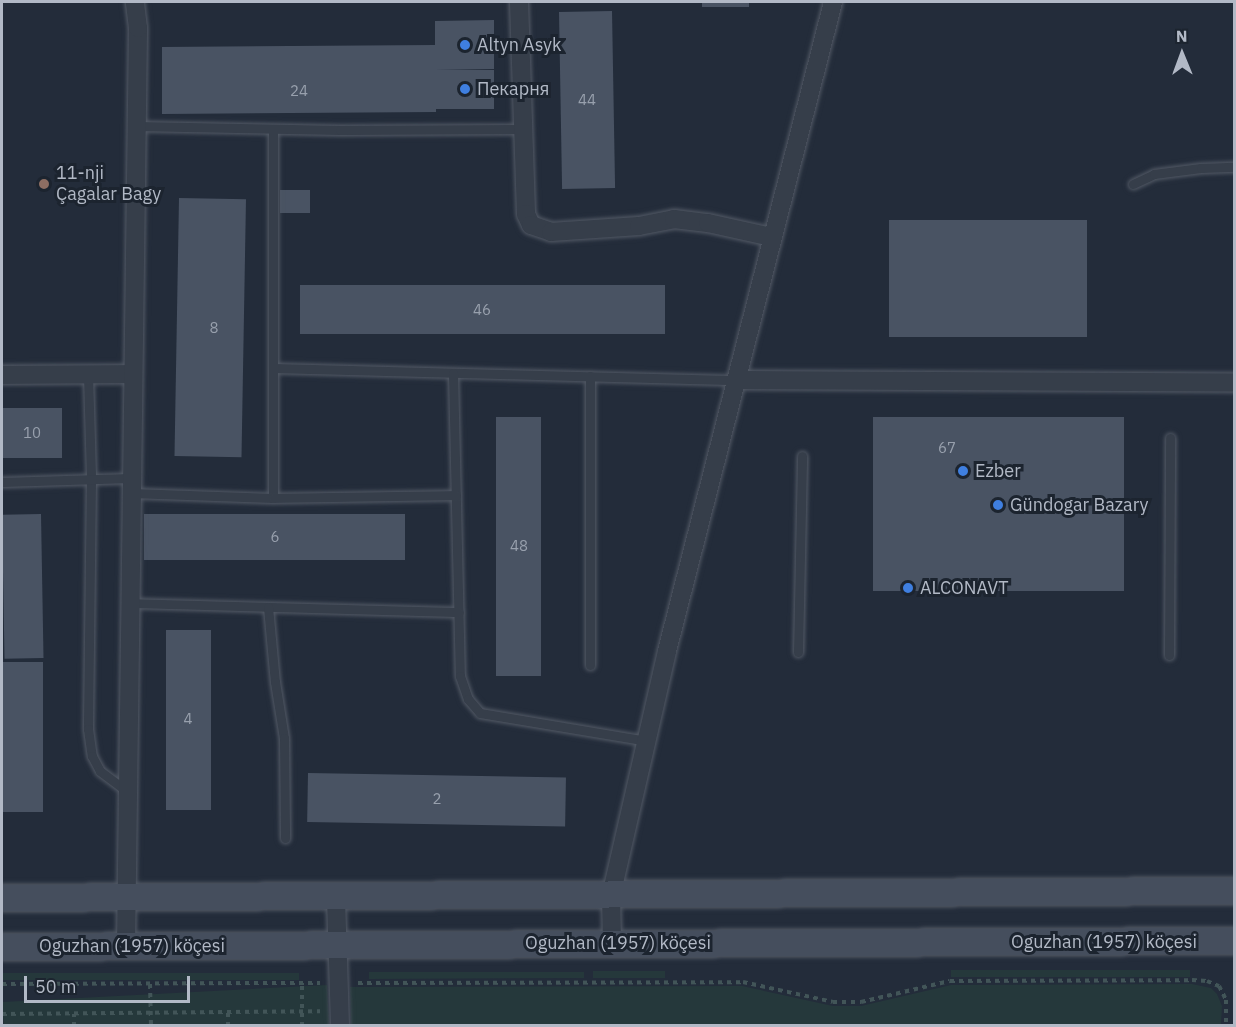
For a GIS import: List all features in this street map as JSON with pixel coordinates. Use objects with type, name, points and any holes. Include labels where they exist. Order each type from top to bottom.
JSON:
[{"type":"main road","points":[[2,898],[336,898],[1234,891]]},
{"type":"main road","name":"Oguzhan (1957) köçesi","points":[[2,947],[1234,941]]},
{"type":"street","points":[[126,946],[138,28],[135,2]]},
{"type":"street","points":[[519,2],[525,214],[531,225],[551,232],[639,226],[674,219],[708,222],[771,237]]},
{"type":"street","points":[[612,943],[611,896],[667,651],[738,380],[771,237],[833,2]]},
{"type":"street","points":[[2,375],[132,375]]},
{"type":"street","points":[[738,380],[1234,384]]},
{"type":"street","points":[[336,898],[340,1026]]},
{"type":"lane","points":[[136,126],[273,129],[523,129]]},
{"type":"lane","points":[[273,129],[273,498]]},
{"type":"lane","points":[[1133,184],[1154,174],[1201,168],[1234,167]]},
{"type":"lane","points":[[273,368],[738,380]]},
{"type":"lane","points":[[453,373],[460,676],[468,699],[480,713],[647,741]]},
{"type":"lane","points":[[88,375],[92,479],[88,729],[92,756],[100,771],[127,791]]},
{"type":"lane","points":[[590,376],[590,665]]},
{"type":"lane","points":[[1169,655],[1170,438]]},
{"type":"lane","points":[[798,652],[802,456]]},
{"type":"lane","points":[[2,482],[92,479],[131,485],[273,498],[456,495]]},
{"type":"lane","points":[[129,603],[459,612]]},
{"type":"lane","points":[[268,607],[275,682],[284,738],[285,837]]},
{"type":"path","points":[[359,983],[743,982],[842,1002],[861,1002],[950,981],[1192,980],[1207,981],[1219,986],[1226,1000],[1226,1026]]},
{"type":"path","points":[[302,983],[302,1026]]},
{"type":"path","points":[[2,984],[325,983]]},
{"type":"path","points":[[150,984],[151,1026]]},
{"type":"path","points":[[2,1014],[327,1011]]},
{"type":"path","points":[[228,1013],[228,1026]]},
{"type":"path","points":[[74,1014],[74,1026]]},
{"type":"shaded area","points":[[951,970],[1190,970],[1190,977],[951,977]]},
{"type":"shaded area","points":[[593,971],[665,971],[665,978],[593,978]]},
{"type":"shaded area","points":[[369,972],[584,972],[584,978],[369,979]]},
{"type":"shaded area","points":[[2,973],[299,973],[299,980],[2,980]]},
{"type":"shaded area","points":[[1192,984],[1211,988],[1217,994],[1222,1006],[1221,1025],[351,1026],[350,987],[742,986],[833,1006],[861,1006],[951,985]]},
{"type":"shaded area","points":[[327,985],[329,1025],[4,1026],[2,1002]]},
{"type":"building","points":[[702,2],[749,2],[749,7],[702,7]]},
{"type":"building","points":[[612,11],[615,188],[562,189],[559,12]]},
{"type":"building","points":[[494,20],[494,69],[435,69],[494,70],[494,109],[436,109],[436,112],[162,114],[162,47],[435,45],[435,21]]},
{"type":"building","points":[[280,190],[310,190],[310,213],[280,213]]},
{"type":"building","points":[[179,198],[246,199],[241,457],[174,456]]},
{"type":"building","points":[[889,220],[1087,220],[1087,337],[889,337]]},
{"type":"building","points":[[300,285],[665,285],[665,334],[300,334]]},
{"type":"building","points":[[2,408],[62,408],[62,458],[2,458]]},
{"type":"building","points":[[496,417],[541,417],[541,676],[496,676]]},
{"type":"building","name":"Gündogar Bazary","points":[[873,417],[1124,417],[1124,591],[873,591]]},
{"type":"building","points":[[41,514],[44,658],[5,659],[2,515]]},
{"type":"building","points":[[144,514],[405,514],[405,560],[144,560]]},
{"type":"building","points":[[166,630],[211,630],[211,810],[166,810]]},
{"type":"building","points":[[3,662],[43,662],[43,812],[3,812]]},
{"type":"building","points":[[308,773],[566,778],[565,826],[307,822]]},
{"type":"place","name":"Altyn Asyk","points":[[465,45]]},
{"type":"place","name":"Пекарня","points":[[465,89]]},
{"type":"place","name":"11-nji Çagalar Bagy","points":[[44,184]]},
{"type":"place","name":"Ezber","points":[[963,471]]},
{"type":"place","name":"Gündogar Bazary","points":[[998,505]]},
{"type":"place","name":"ALCONAVT","points":[[908,588]]}]
